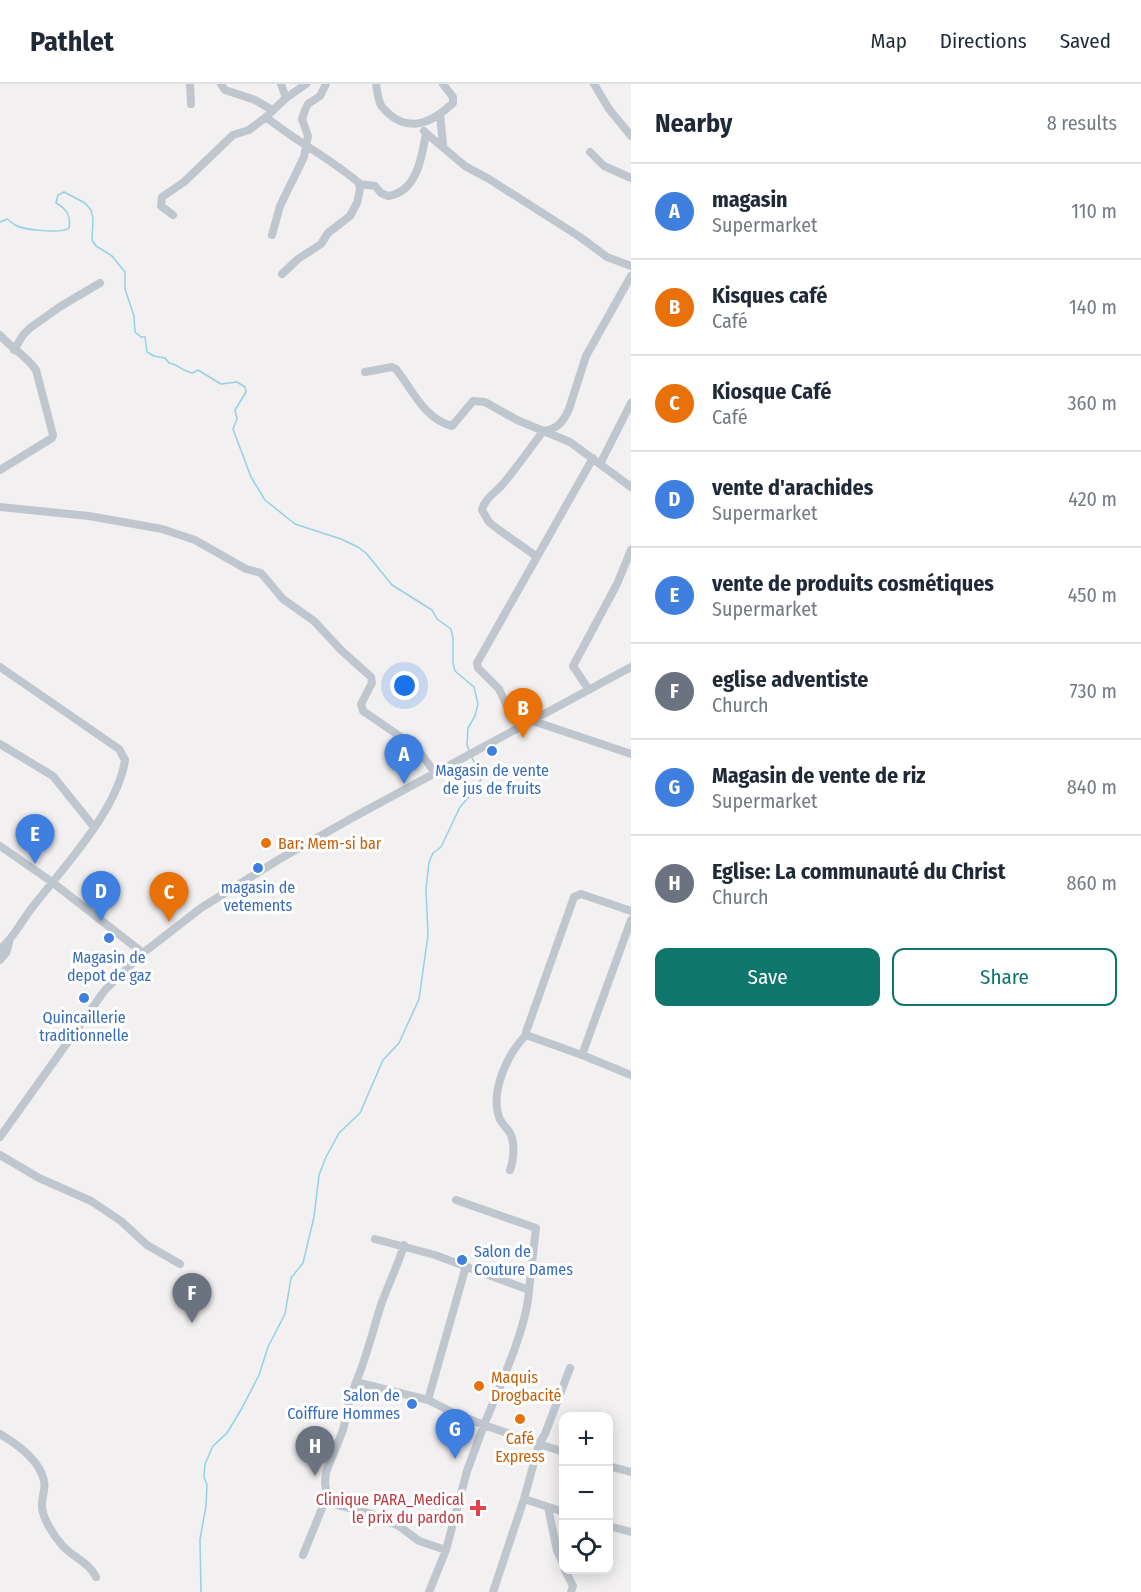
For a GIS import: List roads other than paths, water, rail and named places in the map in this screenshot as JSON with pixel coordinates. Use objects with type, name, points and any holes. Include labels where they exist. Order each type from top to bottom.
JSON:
[{"type":"street","points":[[190,84],[191,104]]},
{"type":"street","points":[[221,84],[225,90],[255,100],[272,110]]},
{"type":"street","points":[[282,84],[286,98]]},
{"type":"street","points":[[173,215],[161,206],[162,196],[184,182],[233,135],[249,130],[306,84]]},
{"type":"street","points":[[272,235],[280,206],[302,162],[307,146],[308,132],[302,119],[305,110],[308,104],[321,96],[326,84]]},
{"type":"street","points":[[376,84],[380,105],[387,112],[402,122],[419,125],[440,114],[454,100],[443,84]]},
{"type":"street","points":[[594,84],[609,109],[631,136]]},
{"type":"street","points":[[440,114],[443,145]]},
{"type":"street","points":[[266,117],[274,125],[343,170],[359,184],[375,186],[381,193],[388,196],[401,193],[411,182],[422,157],[426,133]]},
{"type":"street","points":[[419,125],[433,140],[443,145],[455,159],[465,166],[580,237],[607,257],[631,266]]},
{"type":"street","points":[[590,152],[604,166],[631,178]]},
{"type":"street","points":[[282,274],[298,259],[321,244],[328,233],[350,216],[357,203],[359,184]]},
{"type":"street","points":[[536,556],[489,522],[482,510],[485,500],[502,485],[543,431],[559,425],[569,409],[586,356],[631,276]]},
{"type":"street","points":[[14,351],[30,328],[100,283]]},
{"type":"street","points":[[0,335],[36,370],[53,435],[52,438],[0,470]]},
{"type":"street","points":[[365,372],[392,367],[396,369],[421,406],[452,426],[473,401],[479,400],[517,420],[570,442],[631,487]]},
{"type":"street","points":[[600,464],[631,404]]},
{"type":"street","points":[[522,725],[508,708],[499,689],[478,668],[477,663],[593,458]]},
{"type":"street","points":[[0,507],[89,516],[162,529],[195,540],[246,569],[261,573],[283,598],[314,621],[371,677],[372,683],[361,704],[363,711],[417,748],[435,773]]},
{"type":"street","points":[[589,690],[573,666],[617,584],[631,550]]},
{"type":"street","points":[[0,667],[119,749],[125,760],[117,789],[94,827],[18,926],[9,941],[6,953],[0,959]]},
{"type":"street","points":[[0,1137],[105,990],[143,953],[201,908],[259,872],[435,773],[631,667]]},
{"type":"street","points":[[533,721],[631,754]]},
{"type":"street","points":[[0,744],[53,776],[94,827]]},
{"type":"street","points":[[0,846],[52,882],[143,953]]},
{"type":"street","points":[[510,1170],[513,1161],[511,1135],[500,1119],[497,1109],[497,1092],[514,1047],[526,1035],[574,897],[581,894],[631,911]]},
{"type":"street","points":[[582,1054],[631,920]]},
{"type":"street","points":[[0,949],[9,941]]},
{"type":"street","points":[[526,1035],[582,1054],[631,1075]]},
{"type":"street","points":[[0,1155],[39,1178],[91,1202],[121,1221],[147,1245],[180,1264]]},
{"type":"street","points":[[429,1592],[446,1550],[467,1471],[523,1320],[536,1228],[456,1200]]},
{"type":"street","points":[[375,1239],[398,1246],[404,1245],[529,1290]]},
{"type":"street","points":[[303,1555],[327,1496],[326,1472],[343,1430],[350,1399],[366,1360],[382,1302],[404,1245]]},
{"type":"street","points":[[428,1400],[465,1266]]},
{"type":"street","points":[[493,1592],[524,1499],[539,1444],[570,1368]]},
{"type":"street","points":[[356,1382],[428,1400],[484,1425],[559,1450]]},
{"type":"street","points":[[0,1434],[23,1449],[39,1470],[44,1483],[42,1504],[44,1515],[63,1546],[89,1567],[96,1577]]},
{"type":"street","points":[[613,1467],[631,1472]]},
{"type":"street","points":[[327,1496],[337,1505],[372,1514],[399,1526],[419,1541],[446,1550]]},
{"type":"street","points":[[524,1499],[559,1510]]},
{"type":"street","points":[[548,1507],[559,1555]]},
{"type":"street","points":[[613,1527],[631,1532]]},
{"type":"street","points":[[568,1574],[573,1586],[572,1592]]},
{"type":"waterway","points":[[0,222],[7,219],[15,225],[26,228],[42,231],[65,230],[69,228],[69,216],[56,203],[58,195],[64,192],[85,203],[91,210],[93,219],[92,240],[96,246],[112,256],[125,272],[125,289],[134,316],[135,332],[145,337],[147,352],[165,358],[169,363],[189,372],[198,370],[221,384],[237,382],[245,387],[246,392],[235,410],[237,419],[233,429],[251,477],[265,500],[295,524],[358,547],[366,553],[392,585],[432,610],[437,619],[451,629],[455,671],[474,687],[478,704],[475,716],[468,728],[469,751]]},
{"type":"waterway","points":[[201,1592],[200,1539],[206,1506],[205,1464],[213,1446],[227,1433],[242,1408],[285,1314],[291,1278],[303,1263],[314,1217],[319,1175],[326,1157],[339,1133],[360,1113],[383,1060],[399,1043],[419,999],[428,935],[426,889],[429,862],[433,853],[441,847],[460,807],[483,776],[472,758]]},
{"type":"place","name":"Kisques café","points":[[523,738]]},
{"type":"place","name":"Magasin de vente de jus de fruits","points":[[492,751]]},
{"type":"place","name":"magasin","points":[[404,784]]},
{"type":"place","name":"Bar: Mem-si bar","points":[[266,843]]},
{"type":"place","name":"vente de produits cosmétiques","points":[[35,864]]},
{"type":"place","name":"magasin de vetements","points":[[258,868]]},
{"type":"place","name":"vente d'arachides","points":[[101,921]]},
{"type":"place","name":"Kiosque Café","points":[[169,922]]},
{"type":"place","name":"Magasin de depot de gaz","points":[[109,938]]},
{"type":"place","name":"Quincaillerie traditionnelle","points":[[84,998]]},
{"type":"place","name":"Salon de Couture Dames","points":[[462,1260]]},
{"type":"place","name":"eglise adventiste","points":[[192,1323]]},
{"type":"place","name":"Maquis Drogbacité","points":[[479,1386]]},
{"type":"place","name":"Salon de Coiffure Hommes","points":[[412,1404]]},
{"type":"place","name":"Café Express","points":[[520,1419]]},
{"type":"place","name":"Magasin de vente de riz","points":[[455,1459]]},
{"type":"place","name":"Eglise: La communauté du Christ","points":[[315,1476]]},
{"type":"place","name":"Clinique PARA_Medical le prix du pardon","points":[[478,1508]]}]
